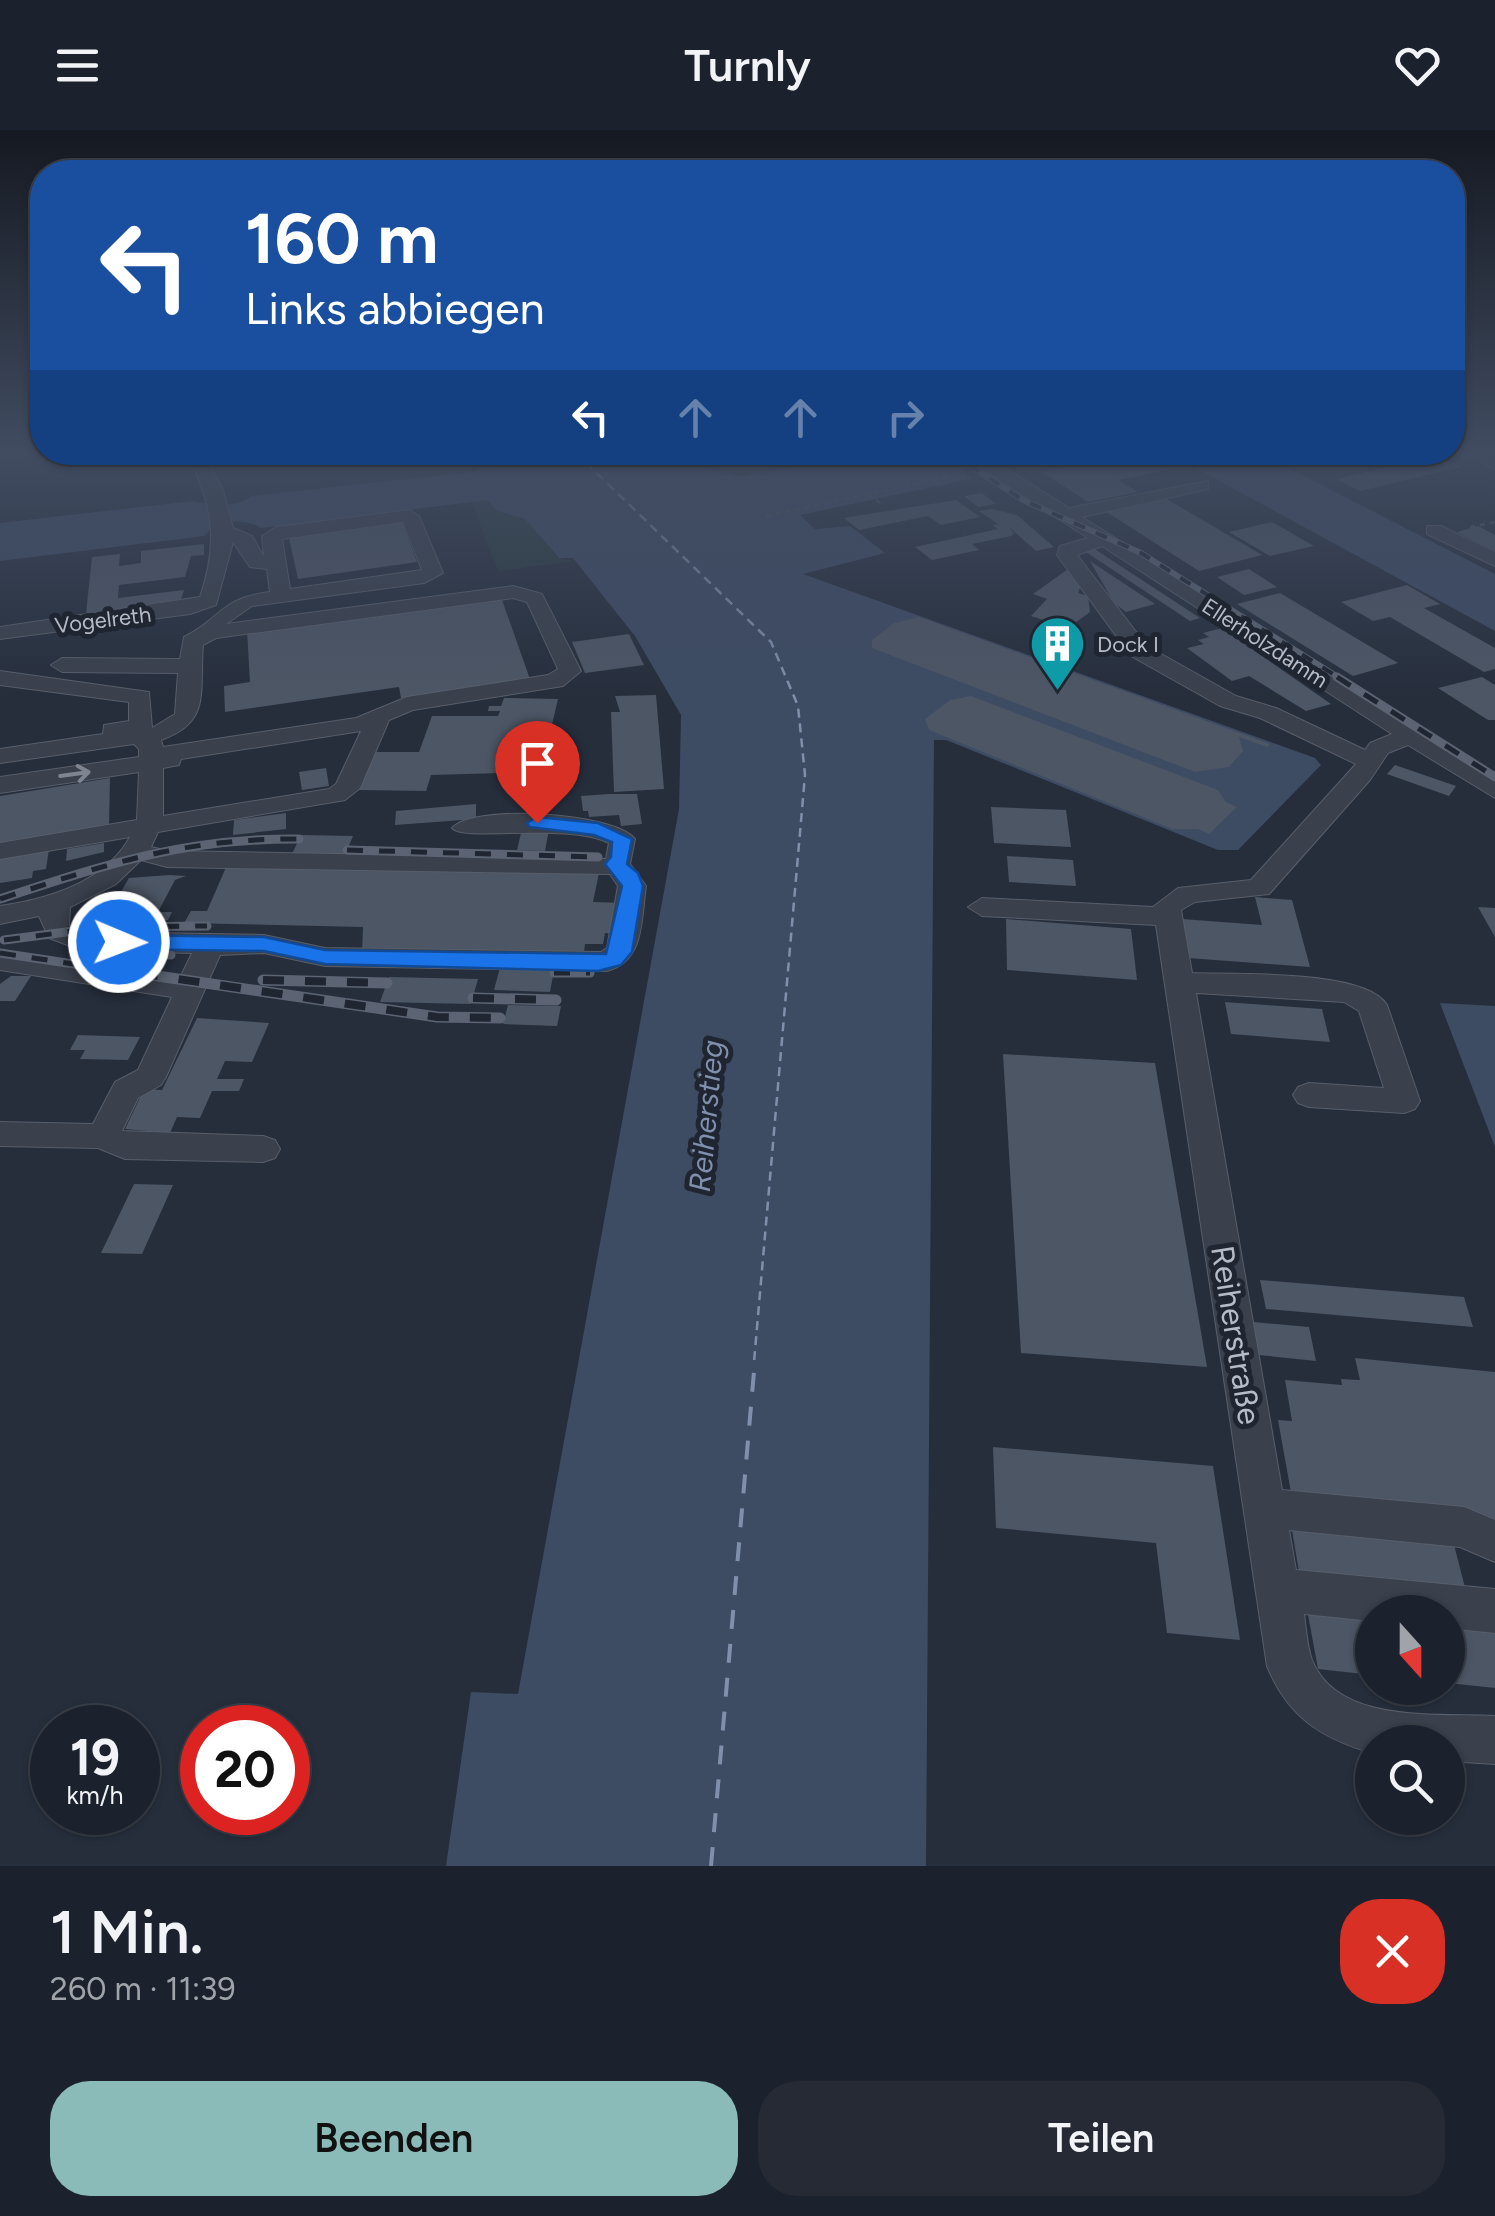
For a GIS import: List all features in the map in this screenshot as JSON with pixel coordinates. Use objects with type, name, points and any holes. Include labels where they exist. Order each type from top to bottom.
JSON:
[{"type":"street","points":[[202,605],[211,596],[221,532]]},
{"type":"street","points":[[236,532],[258,564],[276,564],[280,596]]},
{"type":"street","name":"Vogelreth","points":[[276,564],[272,536],[277,532]]},
{"type":"street","name":"Vogelreth","points":[[0,633],[433,573],[415,532]]},
{"type":"street","name":"Ellerholzdamm","points":[[1090,532],[1495,790]]},
{"type":"street","points":[[1438,532],[1495,560]]},
{"type":"street","points":[[1102,540],[1066,550],[1138,651],[1228,701],[1268,713],[1370,762]]},
{"type":"street","points":[[0,756],[149,752],[363,731],[406,704],[556,681],[570,671],[538,601],[520,592],[211,632],[192,642],[188,716],[149,752],[133,849],[58,904],[0,915]]},
{"type":"street","points":[[211,632],[218,619],[246,601]]},
{"type":"street","points":[[0,652],[103,636],[112,630],[113,618]]},
{"type":"street","points":[[62,665],[190,666]]},
{"type":"street","points":[[0,678],[141,697],[141,726],[0,746]]},
{"type":"street","points":[[0,785],[149,752],[370,724]]},
{"type":"street","points":[[0,851],[133,849],[336,795],[347,788],[370,724]]},
{"type":"street","points":[[982,907],[1169,917],[1167,907],[1188,894],[1259,888],[1379,748],[1408,736]]},
{"type":"street","points":[[465,828],[537,823],[598,829],[622,839],[622,858],[615,864]]},
{"type":"street","points":[[58,904],[52,918],[59,932],[69,938],[204,946],[264,944],[325,957],[607,962],[621,952],[632,886],[630,877],[615,864],[167,859],[133,849]]},
{"type":"street","name":"Reiherstraße","points":[[1169,917],[1290,1666],[1308,1698],[1341,1724],[1495,1740]]},
{"type":"street","points":[[44,968],[57,946],[69,938]]},
{"type":"street","points":[[104,1136],[126,1090],[150,1077],[208,956],[204,946]]},
{"type":"street","points":[[0,961],[192,990]]},
{"type":"street","points":[[1180,974],[1351,992],[1369,1002],[1404,1101],[1309,1095]]},
{"type":"street","points":[[0,1134],[104,1136],[125,1147],[263,1150]]},
{"type":"street","points":[[1264,1508],[1464,1528],[1495,1542]]},
{"type":"street","points":[[1277,1590],[1495,1611]]},
{"type":"shaded area","points":[[483,532],[536,532],[558,558],[575,561],[498,571]]},
{"type":"water","points":[[0,532],[208,532],[204,536],[0,561]]},
{"type":"water","name":"Reiherstieg","points":[[536,532],[858,532],[885,553],[803,574],[1315,758],[1321,765],[1238,850],[1218,850],[946,740],[934,740],[926,1866],[446,1866],[471,1692],[518,1694],[679,809],[681,715],[635,636],[573,558],[559,558]]},
{"type":"water","points":[[1313,532],[1413,532],[1495,574],[1495,631]]},
{"type":"water","points":[[1440,1003],[1495,1006],[1495,1147]]},
{"type":"building","points":[[406,532],[417,562],[298,579],[288,533]]},
{"type":"building","points":[[984,532],[1014,533],[972,544],[979,550],[932,560],[915,547]]},
{"type":"building","points":[[1015,532],[1037,532],[1054,547],[1036,551]]},
{"type":"building","points":[[1138,532],[1223,532],[1262,555],[1199,571]]},
{"type":"building","points":[[1229,532],[1290,532],[1314,546],[1270,556]]},
{"type":"building","points":[[1457,532],[1489,532],[1495,535],[1495,551]]},
{"type":"building","points":[[204,544],[204,555],[191,556],[185,577],[119,585],[118,598],[184,590],[180,602],[86,614],[92,557],[120,554],[119,566],[141,563],[141,551]]},
{"type":"building","points":[[1093,548],[1200,618],[1190,621],[1083,550]]},
{"type":"building","points":[[1090,561],[1155,604],[1126,612],[1114,603]]},
{"type":"building","points":[[1068,569],[1081,585],[1078,593],[1088,596],[1090,612],[1068,628],[1031,616],[1047,599],[1033,594]]},
{"type":"building","points":[[1249,569],[1277,587],[1244,595],[1217,577]]},
{"type":"building","points":[[1407,585],[1440,604],[1424,608],[1495,648],[1495,669],[1484,672],[1390,617],[1373,621],[1341,602]]},
{"type":"building","points":[[1280,593],[1398,663],[1353,676],[1237,604]]},
{"type":"building","points":[[501,597],[531,682],[401,698],[399,687],[225,712],[224,686],[250,682],[247,630]]},
{"type":"building","name":"Dock I","points":[[919,617],[1270,744],[1267,747],[1239,737],[1243,751],[1229,767],[1195,772],[872,648],[872,640],[894,623]]},
{"type":"building","points":[[1222,628],[1331,704],[1306,711],[1249,676],[1232,681],[1187,648],[1204,644],[1198,640],[1209,637],[1203,633]]},
{"type":"building","points":[[629,634],[644,665],[585,673],[572,642]]},
{"type":"building","points":[[1482,677],[1495,685],[1495,720],[1488,720],[1438,688]]},
{"type":"building","points":[[656,695],[664,789],[614,792],[611,712],[620,712],[615,696]]},
{"type":"building","points":[[971,696],[1218,790],[1226,802],[1237,807],[1209,834],[1198,829],[1172,829],[929,730],[925,719],[950,700]]},
{"type":"building","points":[[504,698],[558,699],[541,772],[431,775],[426,791],[359,790],[374,752],[419,752],[432,716],[498,716],[500,711],[488,711],[489,706],[501,706]]},
{"type":"building","points":[[1395,765],[1456,786],[1449,796],[1387,774]]},
{"type":"building","points":[[326,768],[329,786],[302,790],[299,772]]},
{"type":"building","points":[[110,778],[109,826],[0,844],[0,796]]},
{"type":"building","points":[[637,794],[642,824],[621,826],[619,815],[589,817],[588,811],[583,811],[581,796]]},
{"type":"building","points":[[476,804],[476,819],[395,825],[396,811]]},
{"type":"building","points":[[991,807],[1066,810],[1071,847],[994,843]]},
{"type":"building","points":[[286,813],[286,829],[233,835],[234,820]]},
{"type":"building","points":[[517,828],[549,829],[545,851],[517,850],[521,833],[516,833]]},
{"type":"building","points":[[301,835],[353,836],[345,855],[292,854]]},
{"type":"building","points":[[104,843],[104,852],[66,861],[67,849]]},
{"type":"building","points":[[49,849],[46,869],[33,871],[32,878],[0,883],[0,857]]},
{"type":"building","points":[[1007,856],[1073,860],[1076,886],[1009,882]]},
{"type":"building","points":[[227,865],[599,873],[593,902],[624,903],[618,934],[605,933],[603,944],[585,944],[584,952],[362,953],[363,927],[184,923],[191,911],[207,911]]},
{"type":"building","points":[[186,876],[175,880],[158,912],[172,912],[168,920],[131,922],[133,917],[106,917],[129,878]]},
{"type":"building","points":[[1255,897],[1292,900],[1310,967],[1188,958],[1182,919],[1262,925]]},
{"type":"building","points":[[1478,907],[1495,908],[1495,937]]},
{"type":"building","points":[[1006,919],[1131,929],[1137,980],[1007,970]]},
{"type":"building","points":[[501,964],[555,965],[550,992],[494,990]]},
{"type":"building","points":[[11,976],[31,976],[15,1001],[0,1001],[0,984]]},
{"type":"building","points":[[389,977],[478,979],[471,1004],[380,1002]]},
{"type":"building","points":[[1225,1002],[1322,1009],[1330,1042],[1231,1034]]},
{"type":"building","points":[[508,1005],[561,1006],[557,1026],[503,1024]]},
{"type":"building","points":[[197,1018],[269,1023],[252,1062],[225,1061],[217,1079],[244,1079],[239,1091],[212,1091],[200,1118],[177,1117],[170,1133],[125,1129],[144,1089],[162,1090]]},
{"type":"building","points":[[78,1035],[140,1037],[128,1060],[80,1059],[85,1050],[70,1050]]},
{"type":"building","points":[[1003,1054],[1155,1063],[1207,1367],[1021,1353]]},
{"type":"building","points":[[134,1184],[173,1185],[142,1254],[101,1253]]},
{"type":"building","points":[[1260,1280],[1464,1297],[1473,1327],[1266,1309]]},
{"type":"building","points":[[1253,1322],[1309,1327],[1316,1361],[1259,1355]]},
{"type":"building","points":[[1355,1358],[1495,1372],[1495,1519],[1292,1498],[1278,1420],[1292,1421],[1285,1380],[1342,1385],[1341,1379],[1360,1380]]},
{"type":"building","points":[[993,1447],[1213,1466],[1240,1640],[1167,1633],[1156,1543],[996,1528]]},
{"type":"building","points":[[1291,1524],[1453,1541],[1469,1603],[1465,1603],[1465,1595],[1398,1595],[1301,1584]]},
{"type":"building","points":[[1307,1609],[1355,1614],[1355,1673],[1318,1669]]},
{"type":"building","points":[[1465,1625],[1495,1628],[1495,1688],[1465,1685]]},
{"type":"ferry route","points":[[658,532],[771,642],[798,706],[805,775],[754,1362]]},
{"type":"ferry route","points":[[711,1866],[755,1360]]},
{"type":"railway","points":[[1094,532],[1141,553],[1341,679]]},
{"type":"railway","points":[[1337,677],[1495,777]]},
{"type":"railway","points":[[0,899],[111,864],[182,848],[299,839]]},
{"type":"railway","points":[[347,850],[598,857]]},
{"type":"railway","points":[[4,940],[105,927],[207,926]]},
{"type":"railway","points":[[80,952],[171,955]]},
{"type":"railway","points":[[0,953],[154,976]]},
{"type":"railway","points":[[137,973],[437,1017],[500,1018]]},
{"type":"railway","points":[[554,973],[590,973]]},
{"type":"railway","points":[[263,980],[387,983]]},
{"type":"railway","points":[[473,998],[556,1000]]},
{"type":"place","name":"Dock I","points":[[1058,693]]},
{"type":"route","points":[[119,942],[264,944],[325,957],[598,964],[614,960],[621,952],[632,886],[630,877],[615,864],[622,858],[622,839],[598,829],[537,823]]}]
